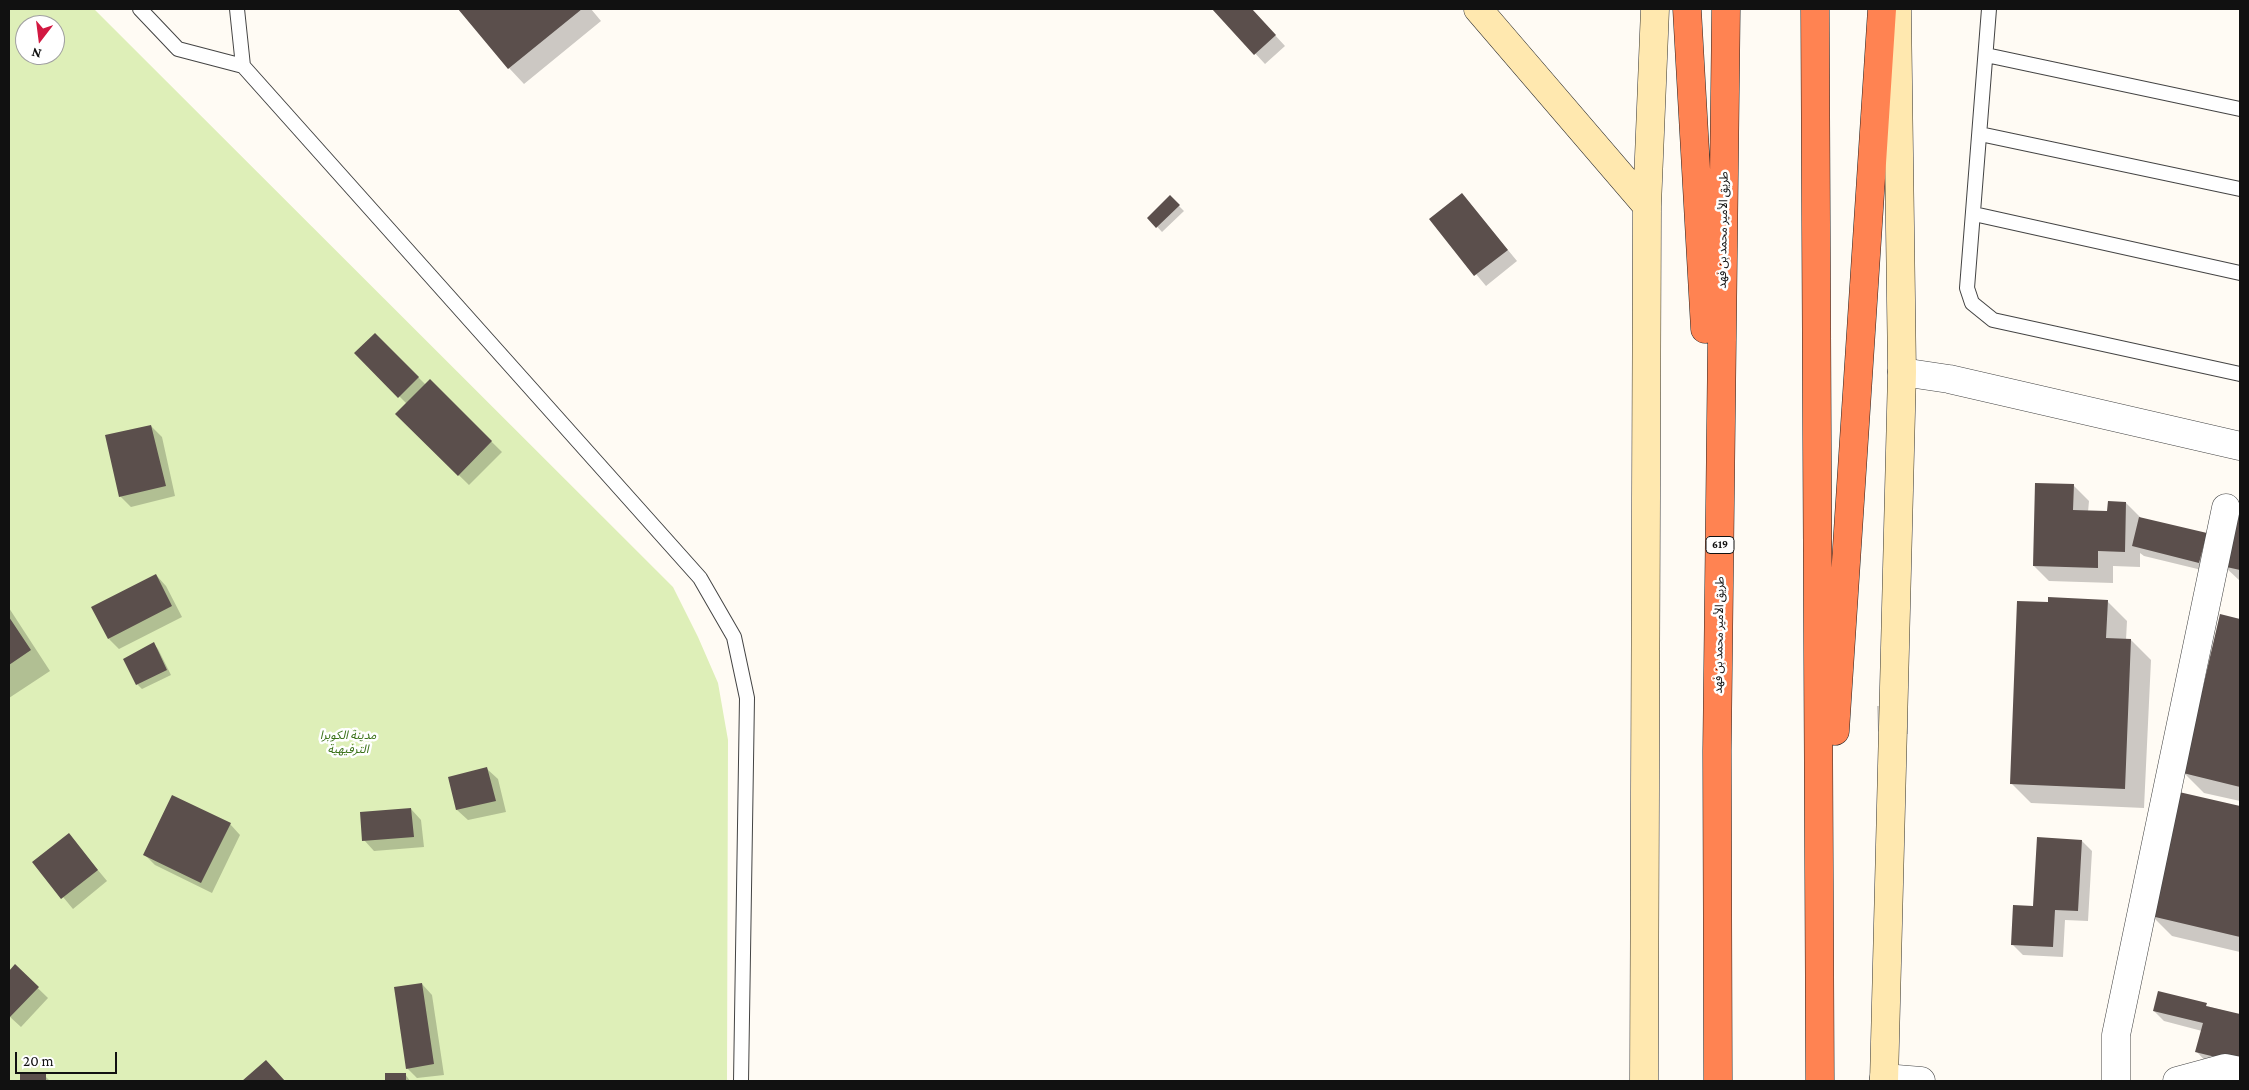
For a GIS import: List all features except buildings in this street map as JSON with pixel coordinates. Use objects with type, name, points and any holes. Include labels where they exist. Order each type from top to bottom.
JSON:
[{"type":"highway","points":[[1687,9],[1706,342],[1717,750]]},
{"type":"highway","name":"طريق الأمير محمد بن فهد","points":[[1718,1081],[1717,750],[1726,9]]},
{"type":"highway","points":[[1815,9],[1820,1081]]},
{"type":"highway","points":[[1819,969],[1882,9]]},
{"type":"main road","points":[[1478,9],[1646,206]]},
{"type":"main road","points":[[1644,1081],[1646,206],[1655,9]]},
{"type":"main road","points":[[1884,1080],[1902,372],[1897,9]]},
{"type":"street","points":[[1902,372],[1959,381],[2240,446]]},
{"type":"street","points":[[2116,1081],[2116,1035],[2226,508]]},
{"type":"street","points":[[2177,1081],[2226,1068],[2240,1071]]},
{"type":"street","points":[[1884,1080],[1921,1081]]},
{"type":"lane","points":[[140,9],[178,49],[243,66],[700,578],[734,637],[747,698],[741,1081]]},
{"type":"lane","points":[[237,9],[243,66]]},
{"type":"lane","points":[[1990,9],[1968,288],[1972,303],[1993,320],[2240,374]]},
{"type":"lane","points":[[1986,55],[2240,109]]},
{"type":"lane","points":[[1980,134],[2240,189]]},
{"type":"lane","points":[[1974,214],[2240,273]]},
{"type":"green space","name":"مدينة الكوبرا الترفيهية","points":[[9,9],[94,9],[673,587],[718,683],[728,740],[727,1081],[9,1081]]}]
